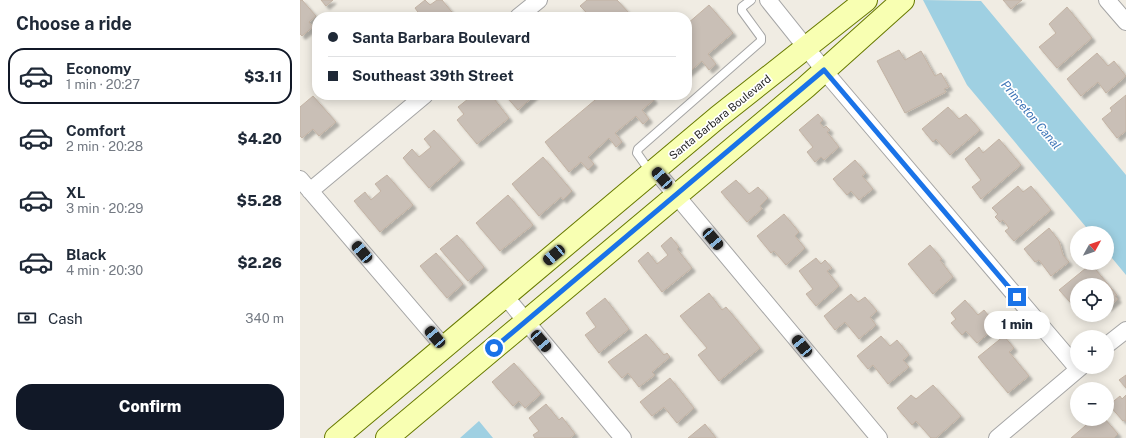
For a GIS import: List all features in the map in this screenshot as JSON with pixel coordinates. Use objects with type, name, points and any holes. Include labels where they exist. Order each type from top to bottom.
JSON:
[{"type":"main road","name":"Santa Barbara Boulevard","points":[[336,438],[653,172],[866,0]]},
{"type":"main road","points":[[387,438],[677,196],[903,0]]},
{"type":"street","points":[[524,12],[539,0]]},
{"type":"street","points":[[768,0],[824,70],[1070,356]]},
{"type":"street","points":[[1107,0],[1126,22]]},
{"type":"street","points":[[310,191],[419,100]]},
{"type":"street","points":[[653,172],[677,196],[879,438]]},
{"type":"street","points":[[300,179],[444,347]]},
{"type":"street","points":[[505,296],[623,438]]},
{"type":"street","points":[[1114,339],[1126,330]]},
{"type":"street","points":[[996,438],[1073,374]]},
{"type":"lane","points":[[653,172],[637,153],[638,149],[761,41],[761,37],[742,11],[742,7],[751,0]]},
{"type":"water","name":"Princeton Canal","points":[[923,0],[981,1],[1126,175],[1126,275],[1114,260],[1114,226],[1085,226],[967,85]]},
{"type":"water","points":[[479,421],[493,438],[460,438]]},
{"type":"building","points":[[300,0],[302,0],[312,12],[312,19],[309,22],[312,28],[302,36],[300,34]]},
{"type":"building","points":[[321,0],[333,0],[326,6]]},
{"type":"building","points":[[425,0],[430,5],[437,0],[442,0],[452,12],[418,12],[415,8]]},
{"type":"building","points":[[587,0],[617,0],[628,12],[586,12],[580,6]]},
{"type":"building","points":[[1003,0],[1022,0],[1011,9]]},
{"type":"building","points":[[709,5],[733,33],[708,54],[716,64],[709,70],[702,61],[692,70],[692,20]]},
{"type":"building","points":[[1067,7],[1092,38],[1057,68],[1039,47],[1056,33],[1049,24]]},
{"type":"building","points":[[899,50],[905,60],[921,51],[935,76],[941,73],[949,87],[944,89],[946,92],[905,113],[877,61]]},
{"type":"building","points":[[1097,53],[1108,66],[1114,61],[1126,76],[1106,93],[1098,82],[1081,96],[1067,79]]},
{"type":"building","points":[[1126,95],[1126,131],[1117,138],[1102,119],[1112,111],[1110,108]]},
{"type":"building","points":[[312,97],[312,100],[317,100],[336,122],[319,136],[313,129],[302,138],[300,136],[300,107]]},
{"type":"building","points":[[467,100],[495,100],[509,118],[477,144],[457,120],[464,114],[458,107]]},
{"type":"building","points":[[509,100],[529,100],[518,110]]},
{"type":"building","points":[[595,100],[654,100],[642,110],[649,119],[643,124],[636,116],[615,133],[622,142],[616,147],[609,138],[588,157],[594,164],[588,170],[581,162],[569,172],[545,142]]},
{"type":"building","points":[[948,107],[959,119],[966,114],[980,130],[950,155],[936,139],[933,142],[922,129]]},
{"type":"building","points":[[818,114],[823,120],[820,123],[824,128],[826,126],[830,130],[827,132],[839,147],[824,160],[821,157],[815,162],[807,152],[813,147],[799,130]]},
{"type":"building","points":[[434,130],[461,160],[429,188],[403,158],[412,149],[419,157],[431,147],[424,139]]},
{"type":"building","points":[[999,139],[1021,165],[981,199],[972,187],[981,180],[965,159],[979,147],[983,153]]},
{"type":"building","points":[[543,157],[572,191],[563,200],[561,197],[539,216],[512,184]]},
{"type":"building","points":[[855,160],[866,173],[862,176],[873,189],[859,200],[851,191],[847,195],[833,179]]},
{"type":"building","points":[[387,175],[413,205],[380,232],[354,201],[365,192],[371,200],[381,191],[375,184]]},
{"type":"building","points":[[736,180],[749,194],[758,187],[768,198],[760,206],[762,209],[747,222],[721,192]]},
{"type":"building","points":[[1018,186],[1023,192],[1031,186],[1051,210],[1014,241],[1005,231],[1009,228],[1003,220],[1000,222],[995,217],[998,214],[992,208]]},
{"type":"building","points":[[508,195],[533,225],[500,251],[476,223]]},
{"type":"building","points":[[784,214],[799,232],[795,236],[805,248],[786,265],[774,251],[771,253],[757,236]]},
{"type":"building","points":[[1049,228],[1059,241],[1063,255],[1069,262],[1051,276],[1039,260],[1035,262],[1024,249]]},
{"type":"building","points":[[457,235],[484,267],[468,281],[440,249]]},
{"type":"building","points":[[671,237],[679,247],[677,249],[692,268],[662,292],[638,261],[648,252],[657,264],[668,255],[661,246]]},
{"type":"building","points":[[930,245],[942,259],[940,260],[953,277],[933,294],[908,264]]},
{"type":"building","points":[[436,253],[463,284],[447,298],[420,266]]},
{"type":"building","points":[[816,258],[821,264],[825,260],[832,268],[827,271],[839,286],[816,306],[806,294],[813,289],[799,271]]},
{"type":"building","points":[[1084,270],[1096,270],[1103,278],[1074,278]]},
{"type":"building","points":[[1070,281],[1070,302],[1059,290]]},
{"type":"building","points":[[1114,291],[1117,295],[1115,296],[1118,299],[1114,302]]},
{"type":"building","points":[[709,293],[722,310],[726,307],[760,348],[719,381],[698,355],[707,348],[680,316]]},
{"type":"building","points":[[851,294],[858,302],[865,297],[877,311],[870,317],[876,325],[859,339],[845,322],[835,330],[824,316]]},
{"type":"building","points":[[605,298],[629,329],[599,353],[585,335],[596,327],[586,313]]},
{"type":"building","points":[[965,300],[978,315],[984,310],[997,326],[977,343],[966,331],[962,335],[951,323],[956,319],[951,313]]},
{"type":"building","points":[[646,334],[664,355],[667,353],[670,357],[652,372],[655,375],[639,387],[628,373],[622,378],[608,362]]},
{"type":"building","points":[[881,336],[890,346],[897,340],[909,355],[903,360],[909,367],[888,384],[873,365],[868,369],[857,356]]},
{"type":"building","points":[[1004,336],[1014,348],[1009,352],[1029,376],[1008,393],[978,357]]},
{"type":"building","points":[[514,363],[541,394],[525,408],[519,401],[513,406],[492,382]]},
{"type":"building","points":[[1126,375],[1126,388],[1119,380]]},
{"type":"building","points":[[670,378],[694,408],[677,423],[664,407],[652,416],[640,402]]},
{"type":"building","points":[[933,385],[961,416],[936,438],[931,438],[916,421],[912,425],[897,408],[911,395],[916,399]]},
{"type":"building","points":[[1126,395],[1126,422],[1125,420],[1123,421],[1114,411],[1114,401],[1120,396],[1122,399]]},
{"type":"building","points":[[546,404],[559,420],[562,417],[575,434],[570,438],[535,438],[533,435],[539,431],[529,418]]},
{"type":"building","points":[[705,424],[716,438],[688,438]]},
{"type":"building","points":[[1085,426],[1111,426],[1118,434],[1114,438],[1071,438]]},
{"type":"route","points":[[494,348],[806,87],[824,70],[1017,297]]}]
